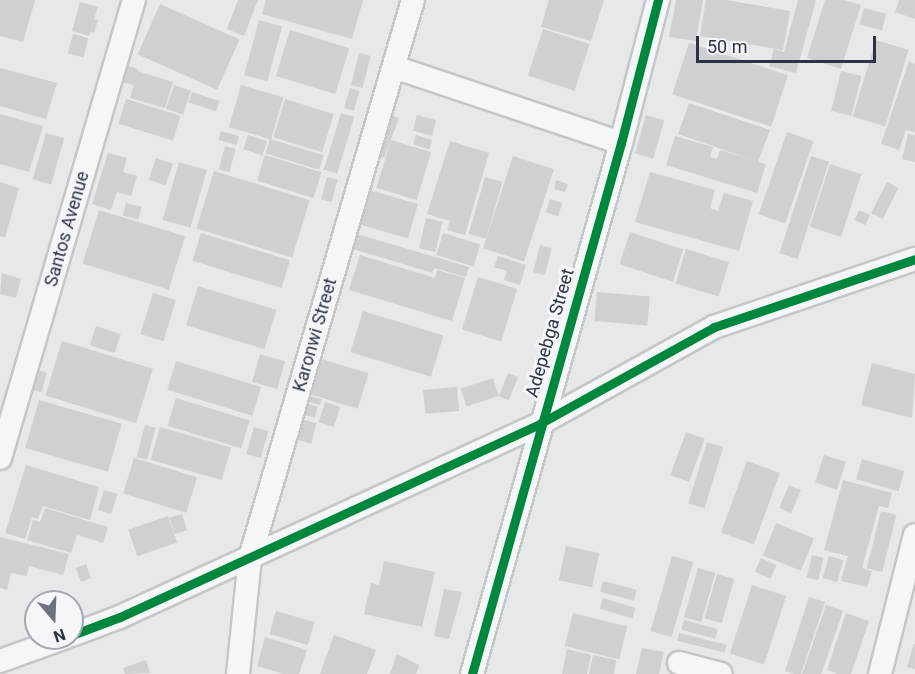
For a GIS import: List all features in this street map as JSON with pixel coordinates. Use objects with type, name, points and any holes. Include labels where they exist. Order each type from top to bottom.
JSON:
[{"type":"street","name":"Santos Avenue","points":[[0,458],[134,0]]},
{"type":"street","name":"Karonwi Street","points":[[238,674],[250,558],[413,0]]},
{"type":"street","name":"Adepebga Street","points":[[472,674],[621,143],[658,0]]},
{"type":"street","points":[[394,67],[621,143]]},
{"type":"street","points":[[84,630],[120,617],[250,558],[541,423],[714,327],[915,259]]},
{"type":"street","points":[[880,674],[915,536]]},
{"type":"street","points":[[0,661],[30,650]]},
{"type":"street","points":[[679,663],[721,674]]},
{"type":"building","points":[[0,0],[35,0],[23,42],[0,36]]},
{"type":"building","points":[[238,0],[258,0],[244,36],[227,29]]},
{"type":"building","points":[[266,0],[363,0],[352,39],[262,14]]},
{"type":"building","points":[[549,0],[604,0],[591,41],[541,27]]},
{"type":"building","points":[[676,0],[703,0],[696,41],[669,37]]},
{"type":"building","points":[[706,0],[726,0],[790,11],[783,50],[700,36]]},
{"type":"building","points":[[798,0],[816,0],[796,73],[769,66],[774,49],[784,52]]},
{"type":"building","points":[[825,0],[844,0],[861,5],[841,69],[807,58]]},
{"type":"building","points":[[899,0],[915,0],[915,19],[895,12]]},
{"type":"building","points":[[80,2],[98,7],[94,19],[98,20],[94,33],[91,32],[89,36],[72,31]]},
{"type":"building","points":[[160,4],[239,39],[217,90],[138,54]]},
{"type":"building","points":[[864,8],[886,14],[882,30],[860,24]]},
{"type":"building","points":[[259,20],[282,26],[267,81],[244,75]]},
{"type":"building","points":[[543,29],[590,44],[574,91],[528,76]]},
{"type":"building","points":[[290,30],[349,48],[335,94],[276,76]]},
{"type":"building","points":[[73,34],[88,38],[83,57],[68,53]]},
{"type":"building","points":[[876,40],[909,50],[885,126],[853,117]]},
{"type":"building","points":[[689,43],[788,75],[771,126],[672,94]]},
{"type":"building","points":[[359,53],[371,56],[363,88],[351,85]]},
{"type":"building","points":[[909,61],[915,64],[915,132],[906,130],[899,150],[881,144]]},
{"type":"building","points":[[127,65],[138,69],[137,71],[173,82],[165,108],[130,98],[134,85],[122,82]]},
{"type":"building","points":[[0,68],[57,83],[46,119],[0,106]]},
{"type":"building","points":[[841,71],[861,76],[851,116],[831,111]]},
{"type":"building","points":[[174,85],[191,91],[183,114],[166,109]]},
{"type":"building","points":[[241,85],[283,97],[271,139],[229,127]]},
{"type":"building","points":[[350,88],[360,91],[353,111],[344,108]]},
{"type":"building","points":[[192,92],[220,101],[216,111],[189,102]]},
{"type":"building","points":[[126,99],[181,116],[173,141],[118,124]]},
{"type":"building","points":[[285,99],[334,114],[322,152],[273,137]]},
{"type":"building","points":[[689,103],[770,130],[758,162],[766,164],[757,193],[666,165],[675,136],[713,147],[710,157],[717,159],[720,150],[753,160],[678,134]]},
{"type":"building","points":[[341,113],[354,117],[337,174],[324,169]]},
{"type":"building","points":[[0,114],[43,126],[29,172],[0,164]]},
{"type":"building","points":[[386,114],[399,118],[384,158],[373,154]]},
{"type":"building","points":[[417,115],[436,120],[432,136],[413,130]]},
{"type":"building","points":[[646,115],[664,120],[653,159],[635,153]]},
{"type":"building","points":[[221,131],[239,136],[237,145],[219,140]]},
{"type":"building","points":[[787,132],[813,141],[785,223],[759,214]]},
{"type":"building","points":[[46,133],[64,138],[51,184],[33,179]]},
{"type":"building","points":[[908,134],[915,135],[915,162],[902,159]]},
{"type":"building","points":[[248,135],[267,141],[262,155],[243,149]]},
{"type":"building","points":[[416,135],[432,140],[429,150],[413,145]]},
{"type":"building","points":[[270,139],[324,155],[319,170],[266,153]]},
{"type":"building","points":[[391,140],[431,152],[417,200],[376,188]]},
{"type":"building","points":[[450,141],[489,153],[465,235],[447,230],[450,221],[427,214]]},
{"type":"building","points":[[225,146],[236,149],[229,172],[219,169]]},
{"type":"building","points":[[108,153],[127,158],[123,172],[137,176],[131,196],[117,192],[111,210],[92,204]]},
{"type":"building","points":[[265,155],[321,172],[314,198],[257,181]]},
{"type":"building","points":[[513,156],[554,169],[524,262],[483,248]]},
{"type":"building","points":[[811,156],[829,162],[798,259],[779,253]]},
{"type":"building","points":[[156,158],[173,164],[166,186],[149,180]]},
{"type":"building","points":[[179,162],[207,170],[190,228],[162,220]]},
{"type":"building","points":[[830,164],[861,174],[841,237],[810,227]]},
{"type":"building","points":[[214,171],[310,200],[292,258],[196,228]]},
{"type":"building","points":[[650,172],[715,190],[710,208],[718,211],[724,193],[753,201],[739,251],[635,222]]},
{"type":"building","points":[[327,177],[338,180],[332,202],[321,199]]},
{"type":"building","points":[[485,177],[502,182],[486,239],[469,234]]},
{"type":"building","points":[[556,180],[568,184],[565,192],[554,189]]},
{"type":"building","points":[[0,182],[19,188],[5,237],[0,236]]},
{"type":"building","points":[[887,182],[899,188],[883,219],[871,213]]},
{"type":"building","points":[[366,189],[418,204],[408,238],[356,224]]},
{"type":"building","points":[[550,199],[562,203],[558,216],[546,212]]},
{"type":"building","points":[[126,203],[142,207],[138,219],[123,216]]},
{"type":"building","points":[[99,210],[185,236],[169,290],[83,264]]},
{"type":"building","points":[[859,210],[870,215],[865,225],[855,220]]},
{"type":"building","points":[[426,218],[443,222],[436,252],[419,248]]},
{"type":"building","points":[[350,232],[469,267],[466,277],[434,268],[433,273],[346,247]]},
{"type":"building","points":[[630,232],[683,249],[673,282],[619,264]]},
{"type":"building","points":[[201,233],[290,260],[281,288],[193,261]]},
{"type":"building","points":[[443,233],[480,244],[474,266],[436,255]]},
{"type":"building","points":[[540,245],[552,248],[545,275],[533,272]]},
{"type":"building","points":[[686,249],[729,262],[719,297],[675,283]]},
{"type":"building","points":[[360,255],[435,278],[437,270],[465,278],[452,321],[349,290]]},
{"type":"building","points":[[498,256],[526,265],[520,285],[504,280],[507,271],[494,267]]},
{"type":"building","points":[[2,273],[21,279],[16,298],[0,294]]},
{"type":"building","points":[[478,277],[517,289],[501,342],[462,330]]},
{"type":"building","points":[[198,286],[276,310],[264,349],[186,325]]},
{"type":"building","points":[[597,292],[650,297],[647,326],[594,321]]},
{"type":"building","points":[[153,293],[176,300],[163,341],[140,334]]},
{"type":"building","points":[[363,311],[443,336],[431,377],[350,352]]},
{"type":"building","points":[[96,326],[121,334],[115,353],[90,345]]},
{"type":"building","points":[[62,341],[153,369],[136,423],[45,396]]},
{"type":"building","points":[[260,354],[285,361],[277,389],[252,382]]},
{"type":"building","points":[[315,357],[369,373],[358,409],[304,392]]},
{"type":"building","points":[[176,361],[261,387],[252,416],[167,390]]},
{"type":"building","points":[[872,363],[915,374],[912,418],[861,405]]},
{"type":"building","points":[[36,370],[47,373],[41,392],[31,389]]},
{"type":"building","points":[[508,373],[518,377],[509,400],[499,396]]},
{"type":"building","points":[[493,378],[499,396],[467,407],[461,389]]},
{"type":"building","points":[[457,387],[459,411],[425,414],[423,390]]},
{"type":"building","points":[[306,395],[321,399],[320,405],[304,401]]},
{"type":"building","points":[[176,398],[250,421],[241,448],[168,426]]},
{"type":"building","points":[[39,400],[122,424],[108,472],[25,448]]},
{"type":"building","points":[[325,402],[340,407],[334,427],[319,422]]},
{"type":"building","points":[[307,404],[318,407],[315,417],[304,415]]},
{"type":"building","points":[[301,419],[316,423],[311,443],[296,439]]},
{"type":"building","points":[[145,425],[156,428],[147,460],[136,457]]},
{"type":"building","points":[[160,427],[231,447],[222,480],[151,460]]},
{"type":"building","points":[[254,427],[268,431],[261,458],[246,454]]},
{"type":"building","points":[[686,432],[705,439],[689,482],[670,475]]},
{"type":"building","points":[[707,442],[723,447],[705,508],[688,503]]},
{"type":"building","points":[[824,455],[846,462],[837,490],[815,483]]},
{"type":"building","points":[[134,458],[197,477],[186,513],[123,493]]},
{"type":"building","points":[[862,459],[904,471],[899,491],[856,479]]},
{"type":"building","points":[[747,461],[780,473],[754,544],[721,532]]},
{"type":"building","points":[[26,465],[99,487],[90,520],[43,506],[38,519],[32,517],[25,539],[5,533]]},
{"type":"building","points":[[843,480],[892,493],[888,508],[879,506],[862,568],[872,571],[867,587],[841,581],[848,556],[824,550]]},
{"type":"building","points":[[789,485],[801,490],[791,513],[779,508]]},
{"type":"building","points":[[104,490],[117,494],[111,514],[98,510]]},
{"type":"building","points":[[45,508],[108,527],[103,543],[77,535],[71,553],[27,540],[33,520],[40,522]]},
{"type":"building","points":[[881,511],[897,515],[882,572],[867,568]]},
{"type":"building","points":[[182,514],[187,530],[175,534],[170,518]]},
{"type":"building","points":[[168,516],[177,542],[137,556],[128,530]]},
{"type":"building","points":[[776,523],[814,538],[801,571],[763,555]]},
{"type":"building","points":[[0,537],[69,554],[63,575],[29,566],[27,576],[11,573],[7,590],[0,588]]},
{"type":"building","points":[[566,546],[599,553],[592,587],[559,580]]},
{"type":"building","points":[[812,555],[824,558],[818,580],[806,577]]},
{"type":"building","points":[[672,556],[693,562],[672,637],[651,631]]},
{"type":"building","points":[[829,556],[843,560],[837,582],[823,578]]},
{"type":"building","points":[[761,558],[777,565],[770,579],[755,572]]},
{"type":"building","points":[[384,561],[435,572],[422,627],[364,614],[371,583],[379,585]]},
{"type":"building","points":[[86,564],[91,578],[81,582],[76,568]]},
{"type":"building","points":[[698,568],[715,573],[701,622],[684,617]]},
{"type":"building","points":[[717,574],[734,579],[722,623],[704,618]]},
{"type":"building","points":[[603,581],[637,590],[634,601],[600,592]]},
{"type":"building","points":[[752,585],[786,596],[764,665],[730,653]]},
{"type":"building","points":[[444,589],[462,592],[449,639],[434,636]]},
{"type":"building","points":[[809,597],[825,602],[801,674],[794,674],[785,671]]},
{"type":"building","points":[[603,598],[636,608],[632,618],[600,609]]},
{"type":"building","points":[[826,605],[843,611],[821,674],[802,674]]},
{"type":"building","points":[[276,611],[314,622],[308,645],[269,634]]},
{"type":"building","points":[[573,613],[627,627],[619,660],[565,646]]},
{"type":"building","points":[[846,613],[869,621],[851,674],[838,674],[827,670]]},
{"type":"building","points":[[684,620],[718,629],[715,639],[681,630]]},
{"type":"building","points":[[679,633],[727,645],[725,653],[677,641]]},
{"type":"building","points":[[334,635],[376,650],[367,674],[320,674]]},
{"type":"building","points":[[265,637],[307,650],[299,674],[284,674],[257,666]]},
{"type":"building","points":[[915,644],[915,669],[907,667]]},
{"type":"building","points":[[642,648],[664,652],[659,674],[636,674]]},
{"type":"building","points":[[567,649],[591,655],[587,674],[562,674]]},
{"type":"building","points":[[397,654],[419,665],[416,674],[390,674]]},
{"type":"building","points":[[593,655],[616,660],[614,674],[589,674]]},
{"type":"building","points":[[146,660],[150,673],[125,674],[123,668]]},
{"type":"cycle path","points":[[472,674],[621,143],[658,0]]},
{"type":"cycle path","points":[[84,630],[120,617],[541,423],[714,327],[915,259]]}]
